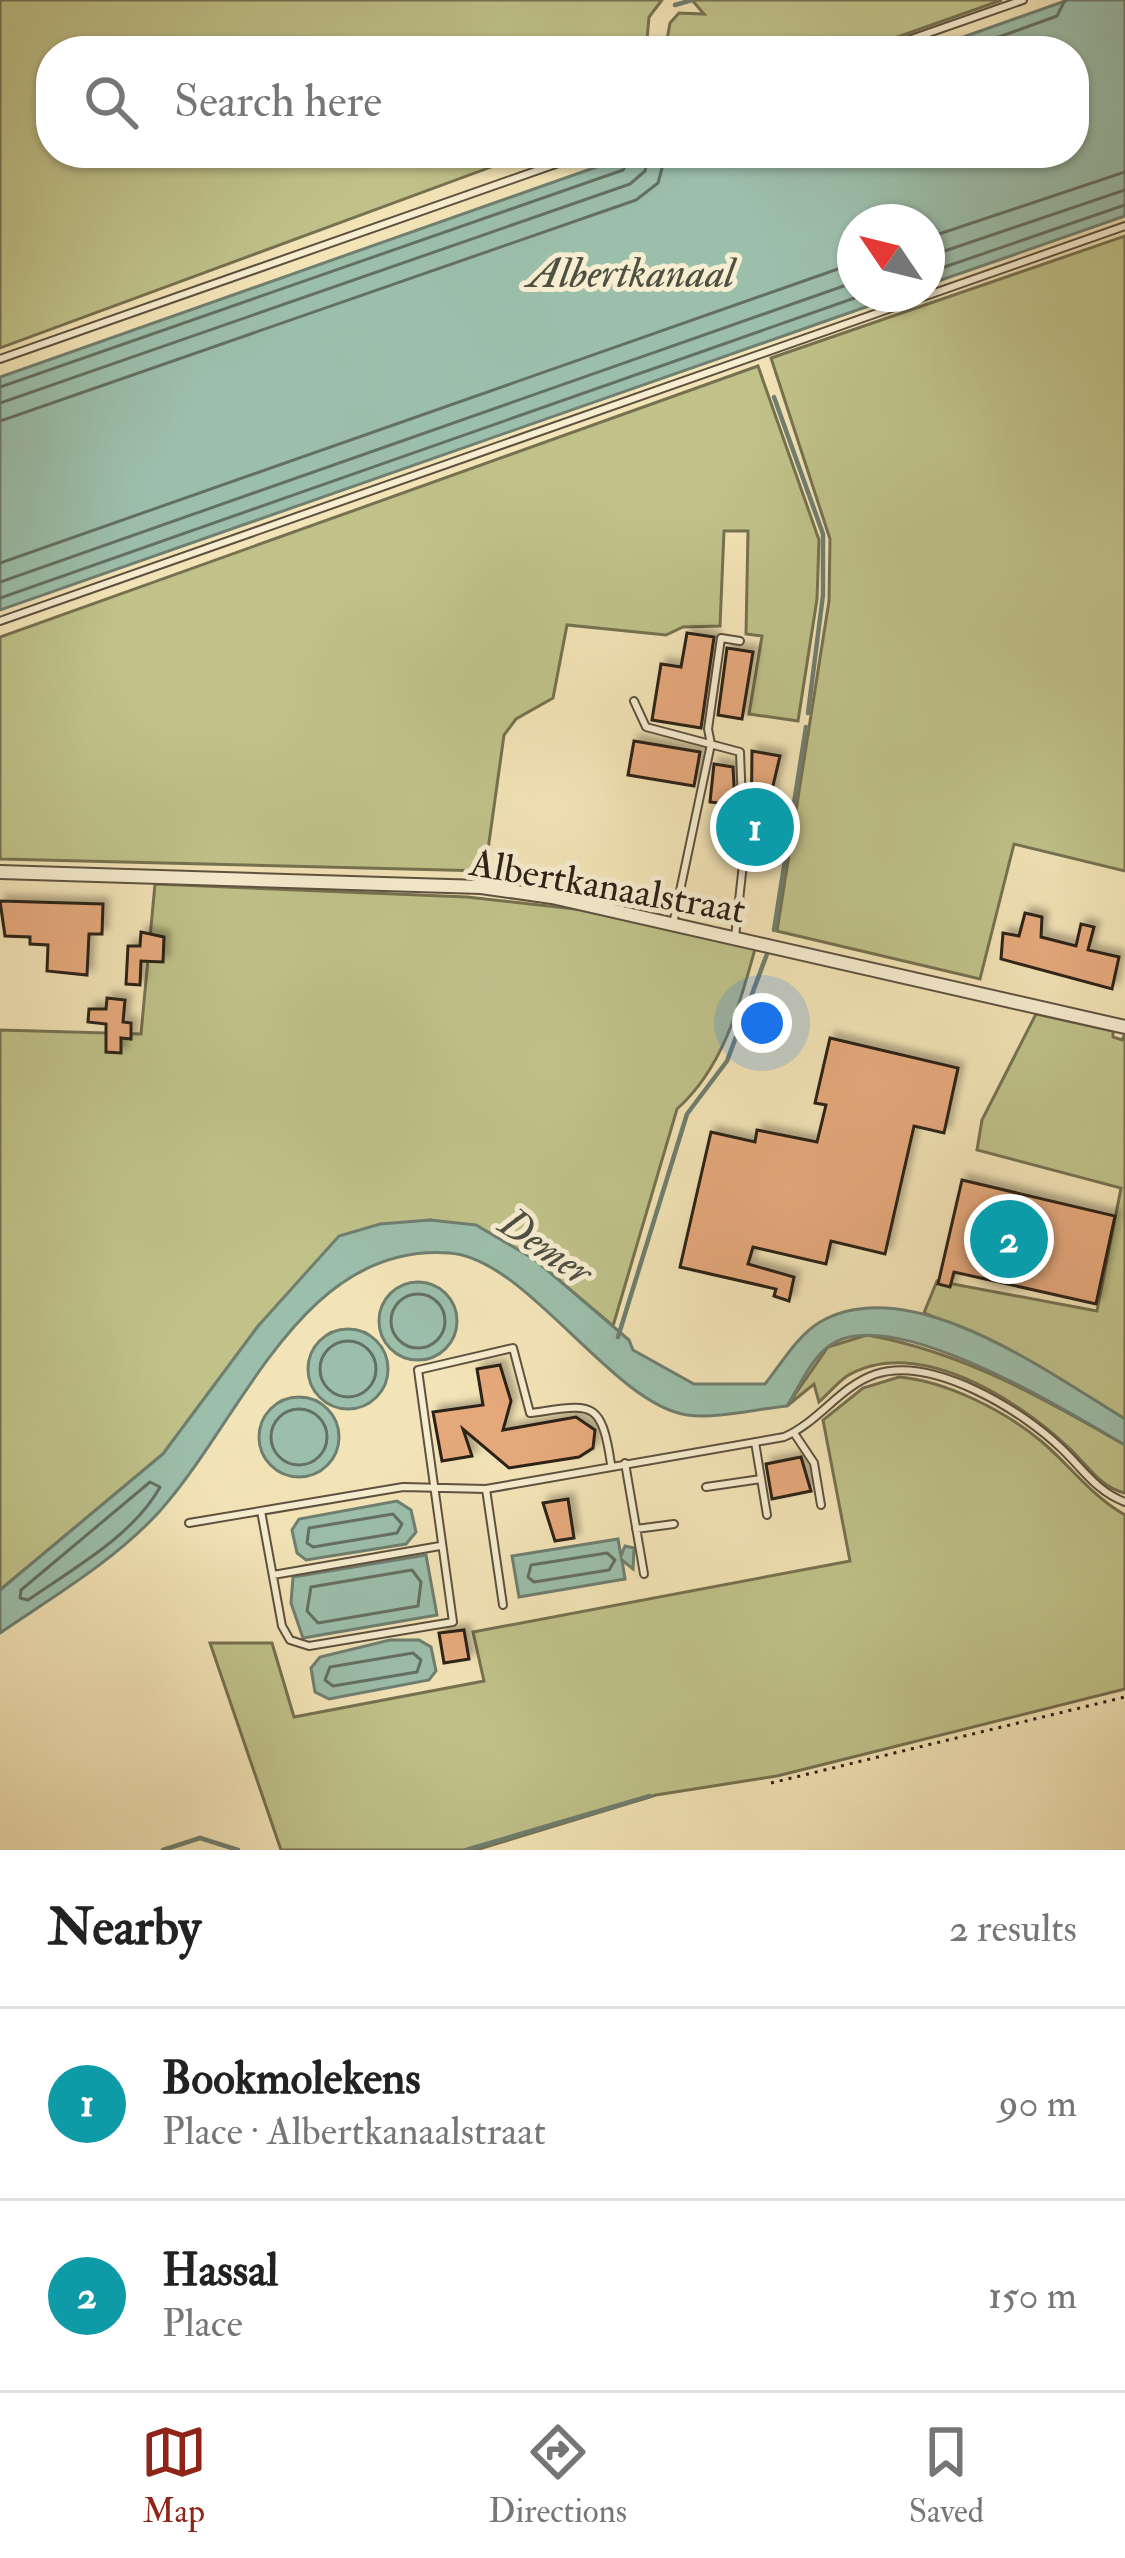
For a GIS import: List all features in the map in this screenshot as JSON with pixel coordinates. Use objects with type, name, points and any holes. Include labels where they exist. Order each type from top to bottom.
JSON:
[{"type":"street","name":"Albertkanaalstraat","points":[[0,872],[481,887],[735,937],[1125,1027]]},
{"type":"lane","points":[[921,36],[1023,0]]},
{"type":"lane","points":[[0,359],[544,168]]},
{"type":"lane","points":[[0,621],[1125,226]]},
{"type":"lane","points":[[673,924],[711,744],[708,729],[721,638],[740,640]]},
{"type":"lane","points":[[634,701],[646,727],[740,752],[744,855],[735,937]]},
{"type":"lane","points":[[261,1511],[282,1626],[290,1640],[309,1646],[453,1622],[418,1370],[513,1348],[530,1413],[580,1407],[596,1410],[604,1418],[611,1465]]},
{"type":"lane","points":[[189,1523],[404,1487],[486,1489],[755,1442],[794,1433],[870,1376],[895,1369],[924,1373],[1034,1426],[1108,1496],[1125,1502]]},
{"type":"lane","points":[[794,1433],[814,1463],[821,1505]]},
{"type":"lane","points":[[755,1442],[767,1515]]},
{"type":"lane","points":[[625,1463],[644,1574]]},
{"type":"lane","points":[[706,1486],[761,1479]]},
{"type":"lane","points":[[486,1489],[503,1606]]},
{"type":"lane","points":[[636,1529],[674,1524]]},
{"type":"lane","points":[[273,1575],[440,1546]]},
{"type":"path","points":[[771,1783],[1125,1696]]},
{"type":"green space","points":[[0,0],[662,0],[649,17],[647,36],[36,36],[36,168],[488,168],[0,348]]},
{"type":"green space","points":[[692,0],[1002,0],[900,36],[668,36],[670,23],[679,13],[704,14]]},
{"type":"green space","points":[[1125,236],[1125,871],[1014,844],[980,979],[777,931],[829,601],[830,539],[771,358],[904,312],[945,312],[945,298]]},
{"type":"green space","points":[[758,366],[819,540],[817,599],[798,721],[749,714],[762,636],[746,634],[748,531],[724,531],[720,626],[683,627],[666,635],[567,625],[553,698],[516,719],[504,735],[485,871],[0,859],[0,637]]},
{"type":"green space","points":[[155,884],[467,897],[584,910],[755,949],[718,1056],[677,1109],[613,1326],[534,1259],[430,1220],[259,1325],[163,1454],[0,1590],[0,1030],[141,1034]]},
{"type":"green space","points":[[1036,1014],[1113,1031],[1113,1037],[1122,1040],[1125,1034],[1125,1419],[994,1342],[924,1313],[937,1281],[1097,1311],[1121,1188],[977,1150],[982,1120]]},
{"type":"green space","points":[[867,1335],[968,1365],[1125,1445],[1125,1493],[1100,1480],[1021,1409],[964,1378],[934,1368],[874,1365],[847,1376],[819,1402],[814,1384],[787,1406],[828,1347]]},
{"type":"green space","points":[[899,1377],[955,1391],[1010,1419],[1125,1515],[1125,1689],[777,1776],[656,1795],[476,1850],[281,1850],[210,1643],[272,1643],[294,1717],[484,1681],[473,1632],[850,1561],[823,1420],[863,1388]]},
{"type":"water","name":"Albertkanaal","points":[[1068,0],[1125,0],[1125,216],[945,279],[945,204],[837,204],[837,312],[852,312],[0,610],[0,377],[593,168],[1089,168],[1089,36],[966,36]]},
{"type":"water","points":[[430,1220],[476,1225],[534,1259],[629,1340],[633,1350],[694,1384],[765,1384],[797,1342],[820,1322],[856,1309],[895,1309],[978,1334],[1058,1377],[1125,1419],[1125,1445],[979,1366],[893,1338],[857,1336],[829,1346],[787,1406],[687,1415],[658,1405],[629,1386],[509,1279],[479,1261],[449,1253],[397,1257],[353,1276],[314,1306],[249,1386],[190,1474],[141,1530],[83,1577],[0,1633],[0,1590],[163,1454],[259,1325],[339,1236],[380,1224]]},
{"type":"water","points":[[418,1282],[446,1293],[457,1321],[446,1349],[418,1360],[390,1349],[379,1321],[390,1293]]},
{"type":"water","points":[[348,1329],[376,1341],[388,1369],[376,1397],[348,1409],[320,1397],[308,1369],[320,1341]]},
{"type":"water","points":[[299,1397],[327,1409],[339,1437],[327,1465],[299,1477],[271,1465],[259,1437],[271,1409]]},
{"type":"water","points":[[397,1501],[411,1510],[416,1532],[406,1544],[306,1560],[297,1553],[292,1530],[299,1519]]},
{"type":"water","points":[[618,1539],[621,1556],[625,1546],[634,1548],[633,1569],[622,1560],[625,1579],[519,1597],[512,1556]]},
{"type":"water","points":[[426,1555],[437,1615],[303,1638],[291,1603],[293,1577]]},
{"type":"water","points":[[390,1640],[419,1640],[431,1647],[436,1671],[429,1680],[329,1699],[315,1692],[311,1668],[320,1657]]},
{"type":"building","points":[[687,633],[714,637],[701,728],[652,720],[661,664],[681,667]]},
{"type":"building","points":[[727,648],[753,652],[742,719],[718,715]]},
{"type":"building","points":[[634,741],[700,752],[694,786],[628,775]]},
{"type":"building","points":[[752,751],[780,756],[760,841],[751,840]]},
{"type":"building","points":[[714,764],[733,767],[735,805],[710,802]]},
{"type":"building","points":[[0,901],[103,904],[102,934],[89,934],[87,975],[47,971],[48,945],[30,944],[30,937],[5,936]]},
{"type":"building","points":[[1025,913],[1042,917],[1041,937],[1076,946],[1081,924],[1094,927],[1088,950],[1119,957],[1112,989],[1001,959],[1003,933],[1019,936]]},
{"type":"building","points":[[141,932],[164,937],[163,962],[141,961],[140,985],[126,984],[128,946],[140,946]]},
{"type":"building","points":[[107,998],[125,1000],[123,1022],[131,1023],[131,1039],[121,1038],[121,1053],[106,1052],[106,1024],[88,1022],[89,1009],[106,1009]]},
{"type":"building","points":[[830,1038],[958,1068],[944,1133],[914,1126],[885,1254],[831,1241],[826,1264],[753,1247],[748,1264],[794,1277],[789,1301],[774,1296],[776,1289],[680,1267],[711,1132],[755,1142],[757,1130],[817,1142],[826,1105],[815,1103]]},
{"type":"building","points":[[962,1180],[1115,1216],[1096,1304],[954,1272],[950,1287],[938,1284]]},
{"type":"building","points":[[500,1365],[511,1401],[503,1430],[576,1417],[595,1430],[593,1448],[579,1457],[509,1468],[463,1429],[472,1456],[442,1461],[433,1412],[483,1405],[477,1369]]},
{"type":"building","points":[[801,1457],[811,1491],[772,1499],[766,1464]]},
{"type":"building","points":[[568,1499],[574,1538],[555,1541],[543,1503]]},
{"type":"building","points":[[464,1630],[469,1659],[444,1663],[439,1633]]},
{"type":"waterway","points":[[675,5],[692,0]]},
{"type":"waterway","points":[[774,397],[823,534],[823,595],[808,713]]},
{"type":"waterway","points":[[774,930],[806,727]]},
{"type":"waterway","points":[[618,1337],[687,1114],[727,1061],[767,954]]},
{"type":"waterway","points":[[466,1850],[650,1796]]},
{"type":"waterway","points":[[163,1850],[200,1838],[238,1850]]},
{"type":"place","name":"Bookmolekens","points":[[755,827]]},
{"type":"place","name":"Hassal","points":[[1009,1239]]},
{"type":"water label","name":"Demer","points":[[547,1246]]}]
